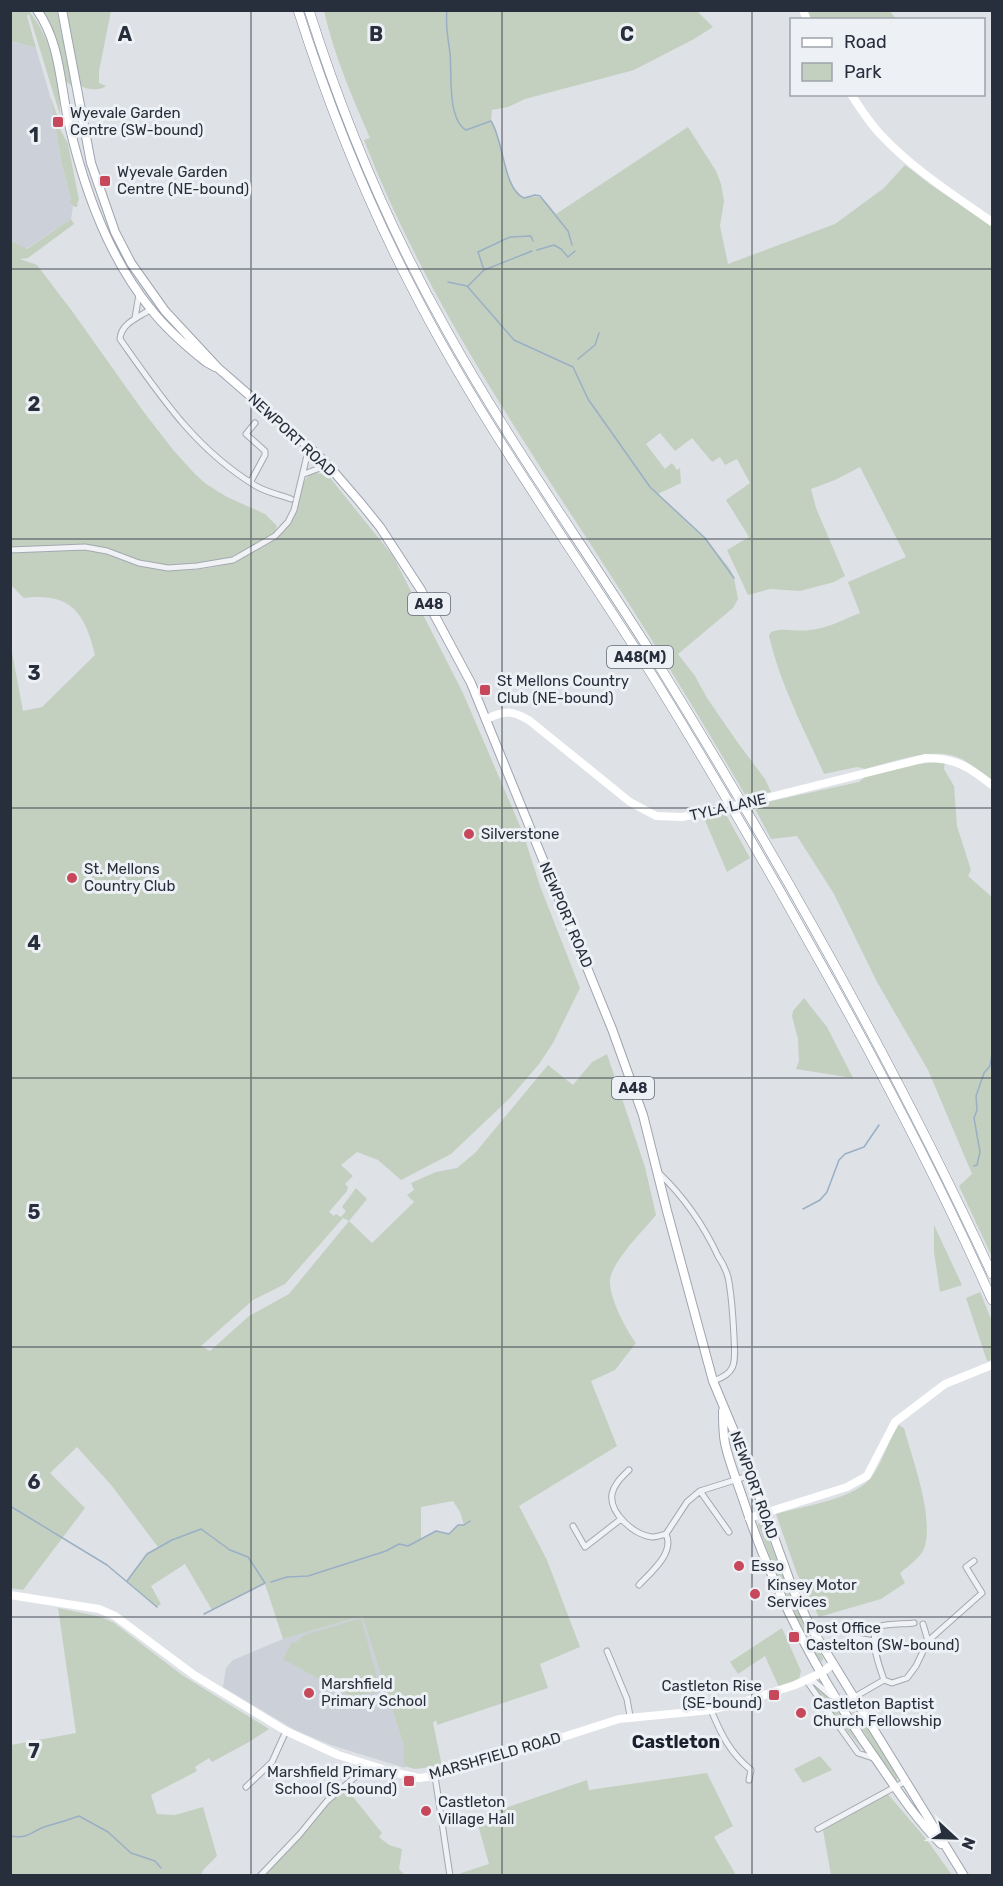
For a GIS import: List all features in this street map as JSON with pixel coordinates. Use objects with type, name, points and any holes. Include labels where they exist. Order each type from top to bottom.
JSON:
[{"type":"highway","name":"A48(M)","points":[[298,10],[349,152],[385,234],[413,290],[473,397],[649,671],[776,884],[912,1133],[993,1300]]},
{"type":"highway","name":"A48(M)","points":[[309,10],[334,84],[368,170],[406,254],[445,328],[488,401],[653,657],[755,826],[888,1065],[954,1192],[993,1274]]},
{"type":"main road","name":"NEWPORT ROAD","points":[[37,10],[55,48],[69,126],[90,196],[114,251],[150,309],[180,341],[206,362],[218,368]]},
{"type":"main road","name":"NEWPORT ROAD","points":[[62,10],[91,163],[101,197],[131,263],[158,303],[218,368],[328,465],[380,527],[421,590],[471,683],[606,1012],[643,1114],[669,1221],[713,1381],[766,1512],[792,1587],[810,1626],[964,1875]]},
{"type":"main road","name":"NEWPORT ROAD","points":[[722,1404],[725,1444],[749,1518],[805,1648],[838,1704],[921,1824],[946,1848]]},
{"type":"street","points":[[852,96],[881,135],[906,159],[949,193],[993,222]]},
{"type":"street","points":[[135,318],[139,294]]},
{"type":"street","points":[[158,303],[135,318],[120,332],[120,339],[164,401],[203,446],[257,486],[291,499]]},
{"type":"street","points":[[251,481],[265,454],[265,451],[246,434],[255,423]]},
{"type":"street","points":[[10,550],[97,548],[139,563],[168,568],[227,562],[275,536],[288,522],[294,510],[309,447]]},
{"type":"street","points":[[303,474],[328,465]]},
{"type":"street","name":"TYLA LANE","points":[[486,719],[500,712],[516,713],[530,721],[630,802],[656,816],[682,817],[717,810],[926,758],[954,760],[993,785]]},
{"type":"street","points":[[658,1172],[675,1189],[705,1228],[727,1275],[733,1312],[735,1346],[732,1369],[729,1375],[713,1381]]},
{"type":"street","points":[[749,1518],[848,1487],[867,1476],[896,1422],[945,1384],[992,1365]]},
{"type":"street","points":[[628,1470],[617,1482],[612,1495],[615,1508],[621,1519],[639,1533],[652,1537],[666,1534],[687,1502],[700,1491],[751,1475]]},
{"type":"street","points":[[700,1491],[729,1532]]},
{"type":"street","points":[[573,1526],[585,1547],[621,1519]]},
{"type":"street","points":[[639,1585],[668,1549],[669,1540],[666,1534]]},
{"type":"street","points":[[806,1680],[815,1682],[838,1704],[884,1680],[892,1683],[907,1678],[916,1666],[928,1641],[982,1593],[966,1567],[974,1561]]},
{"type":"street","name":"MARSHFIELD ROAD","points":[[10,1596],[99,1609],[115,1616],[194,1675],[286,1731],[338,1755],[419,1778],[435,1776],[630,1716],[711,1710],[746,1701],[806,1680],[833,1664]]},
{"type":"street","points":[[884,1680],[874,1641],[876,1629],[882,1626],[914,1623]]},
{"type":"street","points":[[922,1624],[928,1641]]},
{"type":"street","points":[[851,1637],[874,1641]]},
{"type":"street","points":[[607,1651],[627,1698],[630,1716]]},
{"type":"street","name":"NEWPORT ROAD","points":[[806,1680],[858,1753],[875,1758]]},
{"type":"street","points":[[711,1710],[731,1752],[751,1770]]},
{"type":"street","points":[[246,1787],[272,1762],[286,1731]]},
{"type":"street","points":[[272,1762],[278,1767]]},
{"type":"street","points":[[260,1875],[300,1834],[327,1801],[369,1765]]},
{"type":"street","points":[[751,1770],[759,1766]]},
{"type":"street","points":[[749,1780],[751,1770]]},
{"type":"street","points":[[435,1776],[450,1875]]},
{"type":"street","points":[[818,1829],[906,1781]]},
{"type":"shaded area","points":[[10,41],[36,48],[50,96],[71,201],[68,202],[73,206],[71,219],[26,249],[11,240]]},
{"type":"shaded area","name":"Marshfield Primary School","points":[[362,1616],[403,1743],[405,1768],[331,1745],[295,1730],[223,1687],[226,1668],[233,1660],[283,1639]]},
{"type":"green space","points":[[10,11],[29,11],[44,34],[56,73],[60,115],[29,14],[27,16],[36,48],[11,41]]},
{"type":"green space","points":[[43,11],[57,11],[72,86],[65,81],[53,31]]},
{"type":"green space","points":[[65,11],[111,11],[99,71],[99,83],[106,86],[103,88],[85,88],[79,85]]},
{"type":"green space","points":[[324,11],[697,11],[713,27],[634,70],[492,110],[491,121],[512,185],[524,198],[540,197],[556,214],[688,127],[716,171],[721,184],[724,201],[720,226],[728,264],[835,224],[884,188],[905,165],[992,226],[992,782],[962,759],[940,754],[914,756],[865,769],[857,767],[824,774],[793,706],[779,671],[769,636],[771,632],[816,629],[860,613],[848,582],[906,557],[860,467],[811,489],[816,508],[845,576],[834,582],[800,591],[770,589],[748,595],[727,550],[749,537],[726,500],[750,483],[737,459],[725,465],[720,457],[712,462],[692,438],[675,451],[660,433],[646,444],[665,469],[672,463],[677,470],[680,468],[681,483],[658,494],[705,538],[730,569],[734,578],[738,599],[733,608],[678,654],[765,779],[771,792],[747,798],[653,643],[499,402],[439,300],[387,195],[364,140],[370,138],[338,60]]},
{"type":"green space","points":[[806,11],[890,11],[895,18],[810,18]]},
{"type":"green space","points":[[50,96],[58,125],[68,144],[79,200],[78,206],[75,207],[68,202],[71,200],[62,165]]},
{"type":"green space","points":[[71,219],[74,224],[28,258],[20,259],[37,265],[143,411],[195,474],[227,497],[265,514],[277,526],[274,534],[232,558],[169,566],[140,561],[107,549],[85,545],[11,549],[10,240],[27,249]]},
{"type":"green space","points":[[312,473],[327,474],[393,556],[463,693],[523,833],[540,886],[580,988],[553,1043],[539,1064],[510,1098],[451,1154],[401,1180],[378,1160],[357,1152],[341,1165],[353,1176],[345,1184],[348,1187],[347,1191],[329,1212],[341,1217],[346,1211],[342,1207],[356,1188],[367,1199],[349,1221],[372,1243],[414,1202],[407,1195],[414,1190],[411,1183],[436,1172],[457,1168],[475,1153],[548,1065],[573,1085],[592,1062],[607,1054],[645,1167],[656,1215],[625,1251],[611,1275],[611,1291],[614,1300],[622,1320],[636,1343],[615,1370],[591,1381],[617,1446],[519,1506],[547,1560],[580,1647],[540,1664],[548,1688],[437,1725],[436,1720],[433,1723],[442,1766],[415,1769],[404,1766],[403,1743],[362,1616],[283,1639],[265,1584],[212,1610],[185,1564],[151,1586],[161,1604],[157,1607],[127,1581],[147,1554],[158,1547],[112,1486],[77,1447],[50,1473],[85,1508],[23,1590],[11,1588],[11,647],[23,711],[42,707],[95,655],[81,617],[73,608],[54,598],[24,598],[11,585],[11,552],[79,549],[102,553],[140,566],[161,569],[194,570],[216,567],[244,556],[275,538],[284,530],[290,522],[307,478]],"holes":[[[343,1218],[349,1221],[289,1294],[249,1316],[210,1351],[201,1346],[253,1300],[285,1284]],[[453,1501],[464,1525],[458,1525],[449,1534],[436,1531],[421,1539],[421,1507]]]},
{"type":"green space","points":[[945,762],[944,769],[954,786],[957,826],[971,870],[968,876],[992,897],[992,1257],[959,1186],[972,1174],[928,1070],[877,982],[834,894],[797,836],[771,839],[753,805],[859,782],[865,777],[910,765]]},
{"type":"green space","points":[[725,813],[750,858],[727,872],[704,818]]},
{"type":"green space","points":[[804,998],[827,1027],[853,1078],[796,1069],[799,1061],[798,1039],[792,1016],[793,1011]]},
{"type":"green space","points":[[934,1225],[962,1285],[940,1292],[934,1252]]},
{"type":"green space","points":[[980,1292],[992,1321],[992,1360],[987,1361],[966,1298]]},
{"type":"green space","points":[[899,1425],[904,1428],[924,1503],[927,1533],[925,1546],[921,1554],[900,1573],[905,1583],[881,1599],[819,1617],[797,1574],[776,1514],[843,1496],[866,1483],[877,1469]]},
{"type":"green space","points":[[759,1522],[762,1522],[792,1598],[823,1658],[822,1662],[817,1658],[785,1593],[764,1542]]},
{"type":"green space","points":[[58,1608],[97,1616],[113,1622],[182,1675],[269,1729],[212,1762],[209,1758],[195,1767],[197,1771],[151,1795],[157,1814],[175,1815],[203,1807],[217,1856],[201,1875],[11,1875],[11,1745],[76,1733]]},
{"type":"green space","points":[[361,1618],[379,1685],[376,1692],[350,1696],[283,1659],[292,1642],[295,1643],[305,1635]]},
{"type":"green space","points":[[782,1628],[801,1671],[799,1679],[779,1687],[765,1656],[738,1674],[730,1662]]},
{"type":"green space","points":[[816,1686],[825,1691],[861,1748],[821,1698]]},
{"type":"green space","points":[[852,1702],[856,1703],[897,1777],[897,1781],[892,1778],[850,1709]]},
{"type":"green space","points":[[820,1756],[832,1770],[803,1783],[794,1769]]},
{"type":"green space","points":[[707,1773],[733,1826],[714,1837],[736,1875],[455,1875],[489,1864],[476,1818],[587,1780],[589,1790]]},
{"type":"green space","points":[[345,1787],[382,1833],[379,1837],[389,1845],[402,1849],[399,1869],[405,1875],[263,1876],[319,1811]]},
{"type":"green space","points":[[887,1793],[927,1840],[952,1875],[831,1875],[823,1830]]},
{"type":"waterway","points":[[447,10],[453,106],[460,124],[466,130],[491,121],[499,140],[508,175],[517,193],[524,198],[540,196],[568,231],[572,245]]},
{"type":"waterway","points":[[484,270],[478,252],[510,237],[531,236],[533,241]]},
{"type":"waterway","points":[[537,250],[554,245],[568,257],[575,251]]},
{"type":"waterway","points":[[468,286],[484,270],[532,251]]},
{"type":"waterway","points":[[448,282],[467,286],[514,340],[573,367],[588,399],[650,487],[705,538],[734,578]]},
{"type":"waterway","points":[[578,359],[595,345],[599,333]]},
{"type":"waterway","points":[[974,1166],[977,1165],[980,1152],[974,1118],[977,1110],[976,1096],[984,1073],[990,1066],[992,1054]]},
{"type":"waterway","points":[[803,1209],[820,1200],[827,1192],[839,1160],[845,1154],[864,1147],[879,1125]]},
{"type":"waterway","points":[[10,1506],[107,1565],[157,1607]]},
{"type":"waterway","points":[[271,1582],[287,1577],[308,1576],[386,1551],[399,1544],[408,1546],[436,1531],[449,1534],[458,1525],[464,1525],[470,1521]]},
{"type":"waterway","points":[[127,1581],[147,1554],[172,1540],[201,1529],[230,1550],[248,1557],[265,1583],[204,1614]]},
{"type":"waterway","points":[[10,1836],[27,1835],[79,1816],[108,1832],[131,1853],[155,1861],[161,1868]]},
{"type":"place","name":"Wyevale Garden Centre (SW-bound)","points":[[58,122]]},
{"type":"place","name":"Wyevale Garden Centre (NE-bound)","points":[[105,181]]},
{"type":"place","name":"St Mellons Country Club (NE-bound)","points":[[485,690]]},
{"type":"place","name":"Silverstone","points":[[469,834]]},
{"type":"place","name":"St. Mellons Country Club","points":[[72,878]]},
{"type":"place","name":"Esso","points":[[739,1566]]},
{"type":"place","name":"Kinsey Motor Services","points":[[755,1594]]},
{"type":"place","name":"Post Office Castelton (SW-bound)","points":[[794,1637]]},
{"type":"place","name":"Marshfield Primary School","points":[[309,1693]]},
{"type":"place","name":"Castleton Rise (SE-bound)","points":[[774,1695]]},
{"type":"place","name":"Castleton Baptist Church Fellowship","points":[[801,1713]]},
{"type":"place","name":"Marshfield Primary School (S-bound)","points":[[409,1781]]},
{"type":"place","name":"Castleton Village Hall","points":[[426,1811]]},
{"type":"district","name":"Castleton","points":[[676,1742]]}]
